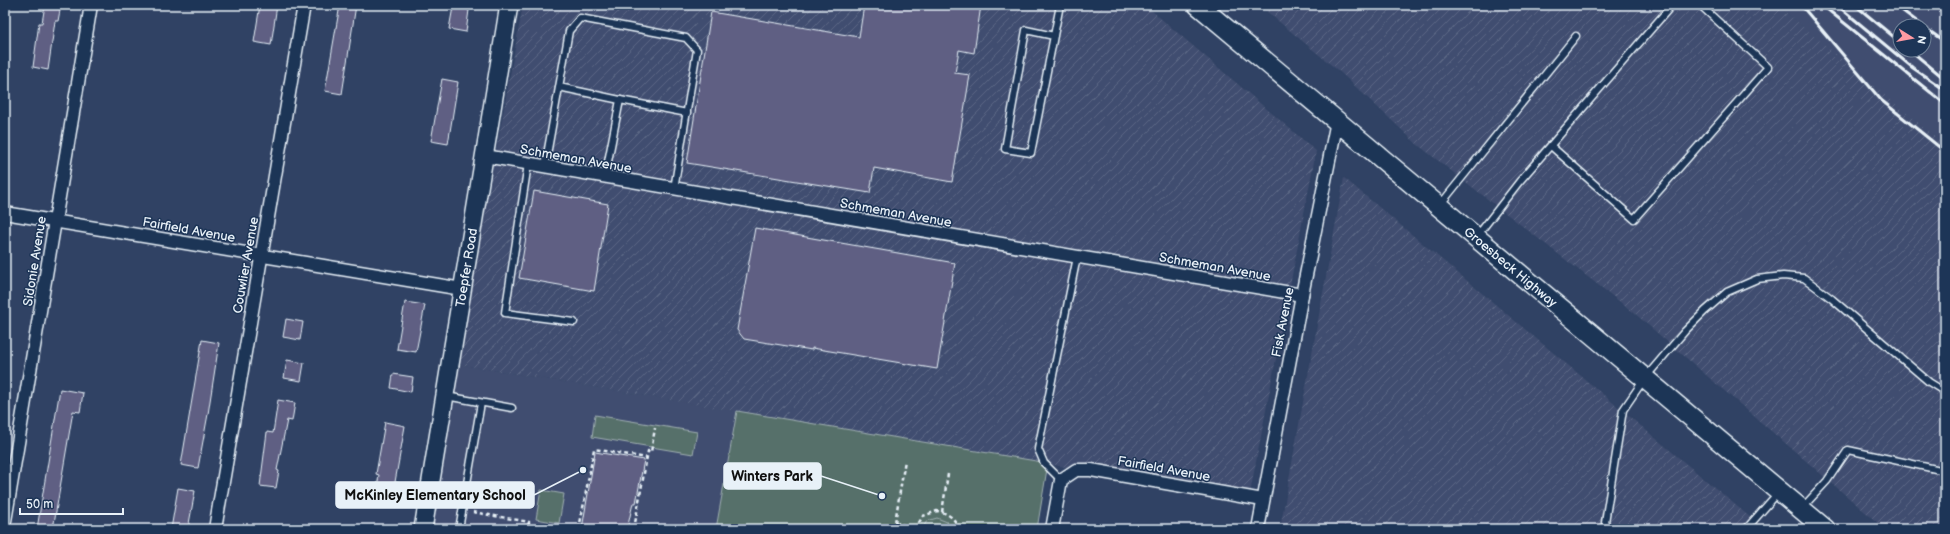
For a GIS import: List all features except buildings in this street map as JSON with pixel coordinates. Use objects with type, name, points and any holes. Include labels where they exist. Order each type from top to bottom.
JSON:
[{"type":"main road","name":"Groesbeck Highway","points":[[1198,5],[1825,529]]},
{"type":"street","name":"Sidonie Avenue","points":[[5,521],[91,5]]},
{"type":"street","name":"Couwlier Avenue","points":[[215,529],[304,5]]},
{"type":"street","name":"Toepfer Road","points":[[423,529],[509,5]]},
{"type":"street","name":"Fisk Avenue","points":[[1258,529],[1302,295],[1337,121]]},
{"type":"street","name":"Schmeman Avenue","points":[[485,156],[1302,295]]},
{"type":"street","name":"Fairfield Avenue","points":[[5,213],[462,290]]},
{"type":"street","name":"Fairfield Avenue","points":[[1062,480],[1076,470],[1091,470],[1263,500]]},
{"type":"street","points":[[1052,529],[1062,480]]},
{"type":"lane","points":[[1054,36],[1026,30],[1004,149],[1031,153],[1054,36],[1060,5]]},
{"type":"lane","points":[[1476,237],[1551,146],[1672,5]]},
{"type":"lane","points":[[1551,146],[1634,218],[1768,67],[1700,5]]},
{"type":"lane","points":[[544,166],[569,31],[580,18],[686,38],[697,50],[674,189]]},
{"type":"lane","points":[[1439,207],[1576,36]]},
{"type":"lane","points":[[559,87],[687,113]]},
{"type":"lane","points":[[605,177],[620,100]]},
{"type":"lane","points":[[528,164],[506,313],[574,322]]},
{"type":"lane","points":[[1062,480],[1044,463],[1038,449],[1077,257]]},
{"type":"lane","points":[[1608,529],[1605,522],[1623,410],[1644,378],[1685,331],[1727,292],[1757,278],[1783,276],[1804,278],[1832,299],[1929,382],[1945,392]]},
{"type":"lane","points":[[444,396],[512,408]]},
{"type":"lane","points":[[459,529],[481,403]]},
{"type":"lane","points":[[1801,509],[1827,481],[1848,450],[1945,471]]},
{"type":"lane","points":[[1746,529],[1780,491]]},
{"type":"path","points":[[634,529],[648,451],[651,452],[655,428]]},
{"type":"path","points":[[580,529],[594,449],[647,458]]},
{"type":"path","points":[[894,529],[905,460]]},
{"type":"path","points":[[942,512],[948,474]]},
{"type":"path","points":[[473,512],[529,522],[528,526],[546,529]]},
{"type":"path","points":[[895,522],[914,529],[923,516],[930,512],[942,512],[951,516],[959,529]]},
{"type":"shaded area","points":[[523,5],[1145,5],[1316,151],[1249,498],[457,364]]},
{"type":"shaded area","points":[[1259,5],[1777,5],[1945,145],[1945,529],[1885,529],[1633,312],[1418,145],[1341,73]]},
{"type":"shaded area","points":[[1777,5],[1945,5],[1945,145],[1844,62]]},
{"type":"shaded area","points":[[1344,178],[1763,528],[1280,529]]},
{"type":"shaded area","points":[[457,364],[737,411],[716,529],[430,529]]},
{"type":"green space","points":[[737,411],[1048,463],[1037,529],[716,529]]},
{"type":"green space","points":[[595,415],[697,432],[693,454],[592,437]]},
{"type":"green space","points":[[541,490],[564,494],[559,523],[536,519]]},
{"type":"green space","points":[[937,518],[947,522],[952,529],[922,529],[927,521]]},
{"type":"railway","points":[[1801,5],[1881,100],[1943,150]]},
{"type":"railway","points":[[1822,5],[1945,104]]},
{"type":"railway","points":[[1837,5],[1913,68],[1945,90]]},
{"type":"railway","points":[[1855,5],[1892,35]]},
{"type":"railway","points":[[1895,5],[1912,18]]},
{"type":"railway","points":[[1932,33],[1945,42]]},
{"type":"railway","points":[[1920,58],[1945,79]]},
{"type":"place","name":"McKinley Elementary School","points":[[583,470]]},
{"type":"place","name":"Winters Park","points":[[882,496]]}]
